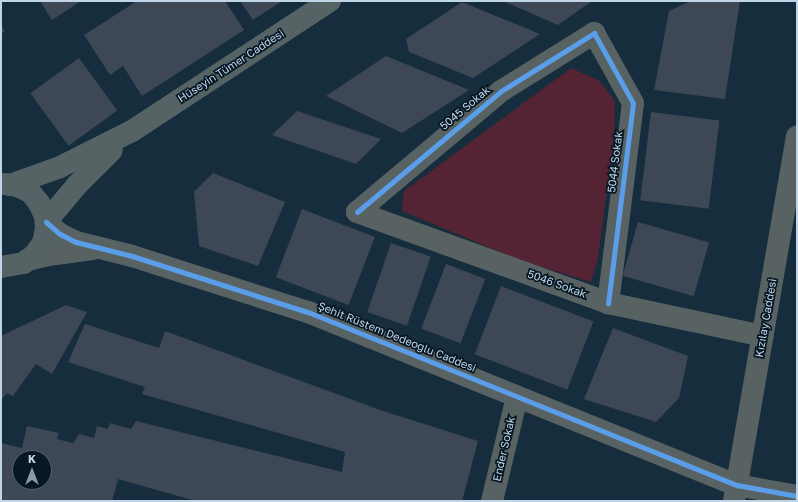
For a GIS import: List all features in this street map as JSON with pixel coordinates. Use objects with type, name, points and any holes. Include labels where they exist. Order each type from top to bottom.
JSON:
[{"type":"main road","name":"Hüseyin Tümer Caddesi","points":[[6,184],[60,167],[132,131],[330,1]]},
{"type":"main road","name":"Hüseyin Tümer Caddesi","points":[[46,222],[77,185],[132,131]]},
{"type":"main road","name":"Hüseyin Tümer Caddesi","points":[[1,267],[10,267],[27,260],[43,243],[46,222],[39,203],[30,192],[6,184]]},
{"type":"street","name":"5045 Sokak","points":[[357,212],[501,91],[594,33]]},
{"type":"street","name":"5044 Sokak","points":[[594,33],[633,103],[608,303]]},
{"type":"street","name":"Kızılay Caddesi","points":[[736,493],[797,136]]},
{"type":"street","name":"5046 Sokak","points":[[357,212],[608,303],[763,336]]},
{"type":"street","name":"Şehit Rüstem Dedeoğlu Caddesi","points":[[46,222],[60,234],[76,242],[102,248],[308,312],[517,397],[736,493],[797,496]]},
{"type":"street","name":"Şehit Rüstem Dedeoğlu Caddesi","points":[[27,260],[48,255],[102,248]]},
{"type":"street","name":"Ender Sokak","points":[[492,501],[517,397]]},
{"type":"shaded area","points":[[571,68],[600,81],[615,101],[614,138],[598,258],[591,282],[519,260],[402,211],[404,191]]},
{"type":"building","points":[[40,1],[81,1],[52,20]]},
{"type":"building","points":[[137,1],[225,1],[244,30],[142,96],[123,66],[110,75],[84,35]]},
{"type":"building","points":[[240,1],[282,1],[253,20]]},
{"type":"building","points":[[503,1],[592,1],[558,25]]},
{"type":"building","points":[[691,1],[740,1],[725,99],[654,90],[669,11]]},
{"type":"building","points":[[462,2],[540,34],[473,78],[409,52],[406,39]]},
{"type":"building","points":[[1,26],[5,31],[1,34]]},
{"type":"building","points":[[386,56],[469,90],[402,133],[326,96]]},
{"type":"building","points":[[79,58],[117,111],[69,146],[30,93]]},
{"type":"building","points":[[297,111],[381,139],[356,164],[272,135]]},
{"type":"building","points":[[651,112],[719,120],[709,209],[640,200]]},
{"type":"building","points":[[213,173],[285,202],[258,266],[199,246],[194,192]]},
{"type":"building","points":[[302,209],[375,237],[349,305],[276,277]]},
{"type":"building","points":[[638,222],[709,242],[694,296],[623,276]]},
{"type":"building","points":[[391,243],[431,257],[407,326],[367,312]]},
{"type":"building","points":[[446,264],[485,279],[460,343],[421,328]]},
{"type":"building","points":[[501,286],[593,321],[567,390],[475,354]]},
{"type":"building","points":[[66,305],[87,312],[52,374],[36,364],[13,396],[7,393],[1,400],[1,336]]},
{"type":"building","points":[[85,324],[159,348],[165,331],[383,411],[478,441],[462,501],[196,501],[118,479],[112,501],[1,501],[1,443],[22,448],[27,426],[59,433],[57,439],[73,443],[79,434],[94,438],[97,426],[108,429],[110,423],[131,429],[136,421],[342,472],[345,452],[142,394],[145,387],[68,362]]},
{"type":"building","points":[[613,328],[688,356],[679,398],[656,422],[584,399]]},
{"type":"cycle path","points":[[357,212],[501,91],[594,33],[633,103],[608,303]]},
{"type":"cycle path","points":[[46,222],[60,234],[76,242],[132,256],[308,312],[737,485],[797,496]]}]
